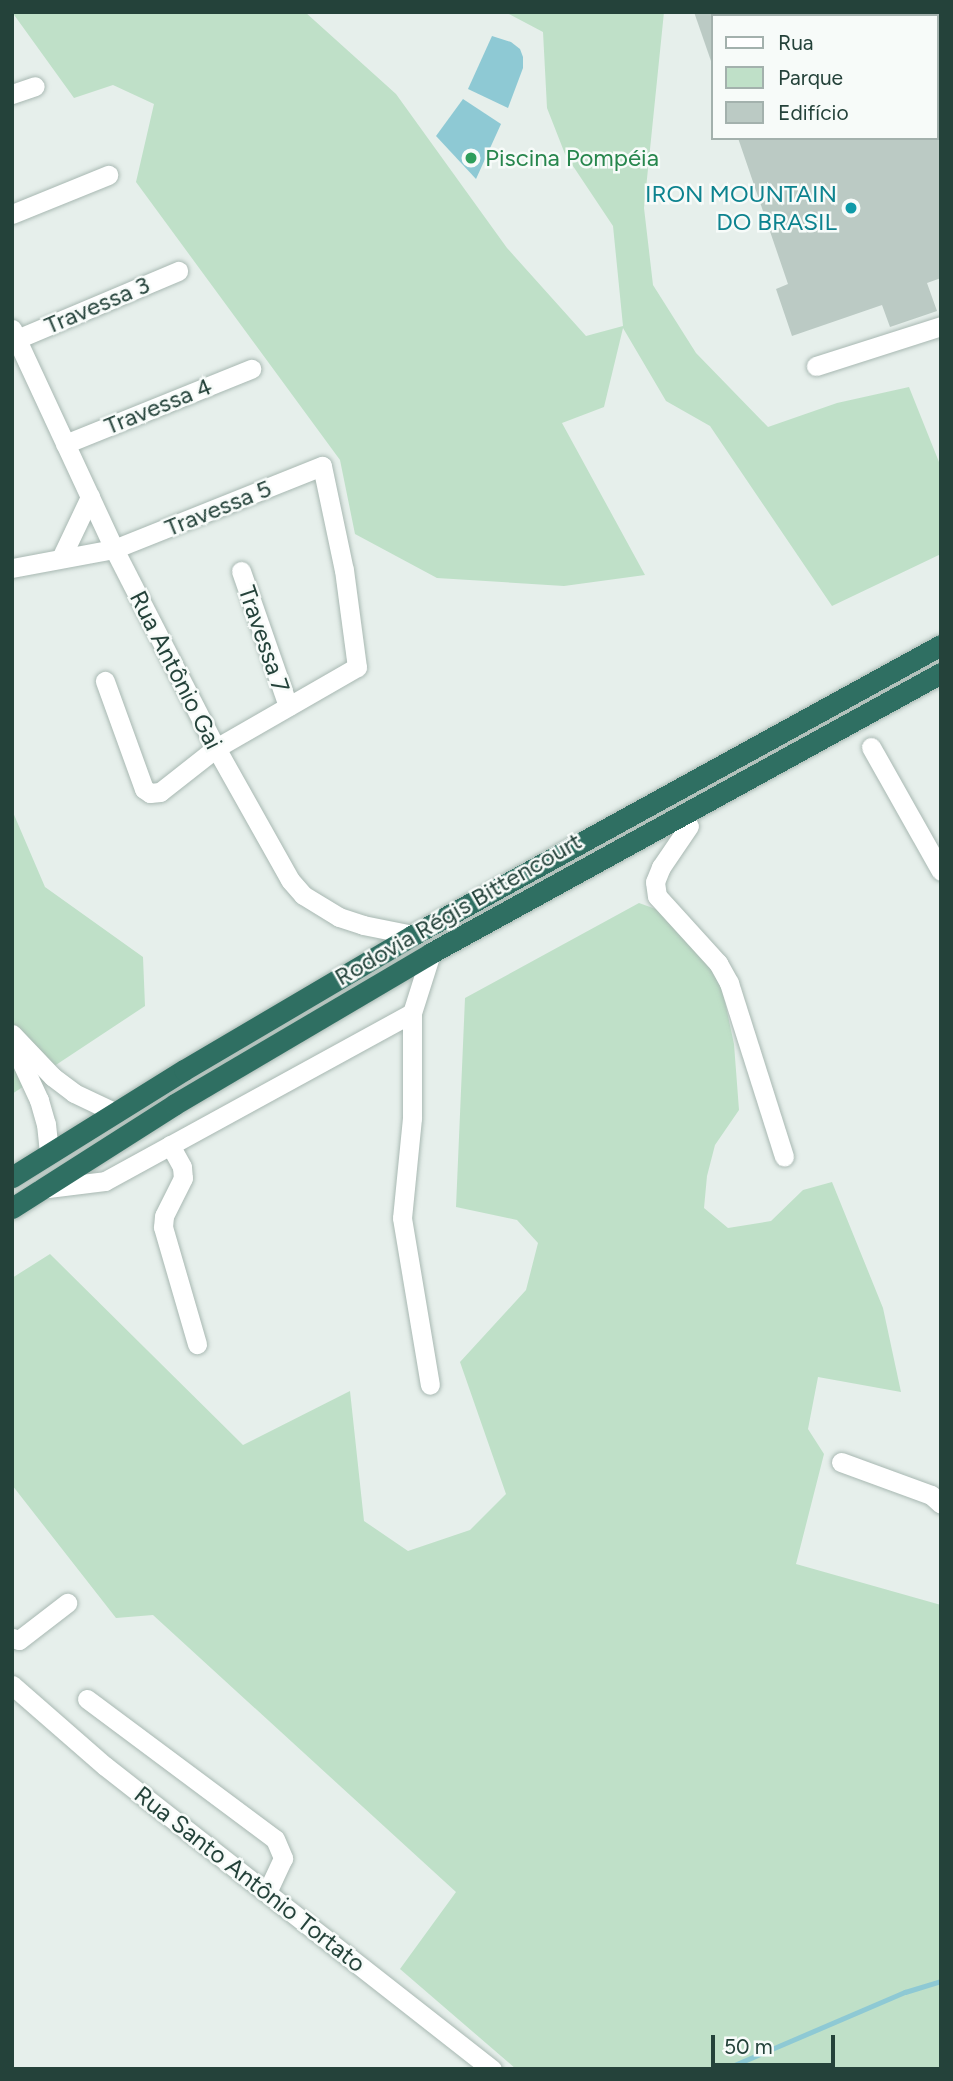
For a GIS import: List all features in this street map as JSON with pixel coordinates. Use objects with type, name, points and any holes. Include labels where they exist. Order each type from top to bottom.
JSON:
[{"type":"highway","name":"Rodovia Régis Bittencourt","points":[[12,1177],[114,1112],[413,935],[941,645]]},
{"type":"highway","name":"Rodovia Régis Bittencourt","points":[[12,1208],[175,1104],[431,953],[941,673]]},
{"type":"street","points":[[12,94],[35,86]]},
{"type":"street","points":[[12,214],[108,175]]},
{"type":"street","name":"Travessa 3","points":[[14,334],[178,271]]},
{"type":"street","points":[[816,366],[941,326]]},
{"type":"street","name":"Rua Antônio Gai","points":[[14,334],[114,549],[275,858],[303,895],[340,917],[413,935]]},
{"type":"street","name":"Travessa 4","points":[[65,444],[251,369]]},
{"type":"street","name":"Travessa 5","points":[[12,568],[114,549],[322,466],[344,570],[357,667],[288,706]]},
{"type":"street","points":[[61,558],[90,497]]},
{"type":"street","name":"Travessa 7","points":[[241,571],[288,706]]},
{"type":"street","points":[[105,681],[144,789],[150,793],[160,792],[216,748],[288,706]]},
{"type":"street","points":[[871,747],[941,871]]},
{"type":"street","points":[[689,826],[661,867],[655,882],[657,897],[718,964],[729,983],[784,1156]]},
{"type":"street","points":[[430,1385],[402,1218],[412,1118],[412,1013],[431,953]]},
{"type":"street","points":[[39,1190],[105,1181],[412,1013]]},
{"type":"street","points":[[12,1034],[53,1077],[74,1093],[114,1112]]},
{"type":"street","points":[[12,1043],[39,1100],[46,1124],[49,1152]]},
{"type":"street","points":[[170,1145],[182,1167],[183,1178],[164,1216],[163,1227],[197,1344]]},
{"type":"street","points":[[841,1462],[931,1495],[941,1504]]},
{"type":"street","points":[[12,1638],[19,1640],[67,1603]]},
{"type":"street","name":"Rua Santo Antônio Tortato","points":[[12,1685],[105,1766],[492,2069]]},
{"type":"street","points":[[87,1699],[275,1839],[283,1858],[267,1892]]},
{"type":"green space","points":[[12,12],[305,12],[396,94],[507,248],[586,336],[623,326],[613,226],[565,154],[547,108],[543,32],[505,12],[664,12],[644,208],[653,285],[696,353],[768,427],[837,403],[909,387],[941,467],[941,554],[832,606],[710,426],[666,401],[623,328],[604,407],[562,423],[645,575],[564,586],[437,578],[355,534],[340,460],[136,182],[154,104],[113,85],[74,98]]},
{"type":"green space","points":[[12,810],[45,887],[143,957],[145,1006],[12,1094]]},
{"type":"green space","points":[[639,903],[689,921],[722,988],[734,1044],[739,1110],[715,1145],[707,1176],[704,1208],[728,1228],[771,1221],[803,1190],[832,1182],[883,1308],[901,1392],[818,1377],[808,1429],[824,1454],[796,1564],[941,1605],[941,2069],[516,2069],[400,1969],[456,1892],[153,1615],[116,1618],[12,1485],[12,1278],[50,1254],[243,1445],[350,1391],[364,1521],[408,1551],[470,1530],[506,1494],[460,1362],[526,1290],[538,1243],[517,1220],[456,1207],[465,998]]},
{"type":"water","name":"Piscina Pompéia","points":[[492,36],[511,42],[520,49],[523,57],[523,68],[508,108],[468,89]]},
{"type":"water","name":"Piscina Pompéia","points":[[463,99],[501,124],[476,179],[436,136]]},
{"type":"building","points":[[694,12],[713,12],[711,61]]},
{"type":"building","name":"IRON MOUNTAIN DO BRASIL","points":[[941,138],[941,278],[927,283],[937,311],[890,327],[882,305],[792,336],[776,289],[788,284],[739,140]]},
{"type":"waterway","points":[[725,2069],[905,1992],[941,1981]]},
{"type":"place","name":"Piscina Pompéia","points":[[471,158]]},
{"type":"place","name":"IRON MOUNTAIN DO BRASIL","points":[[851,208]]}]
